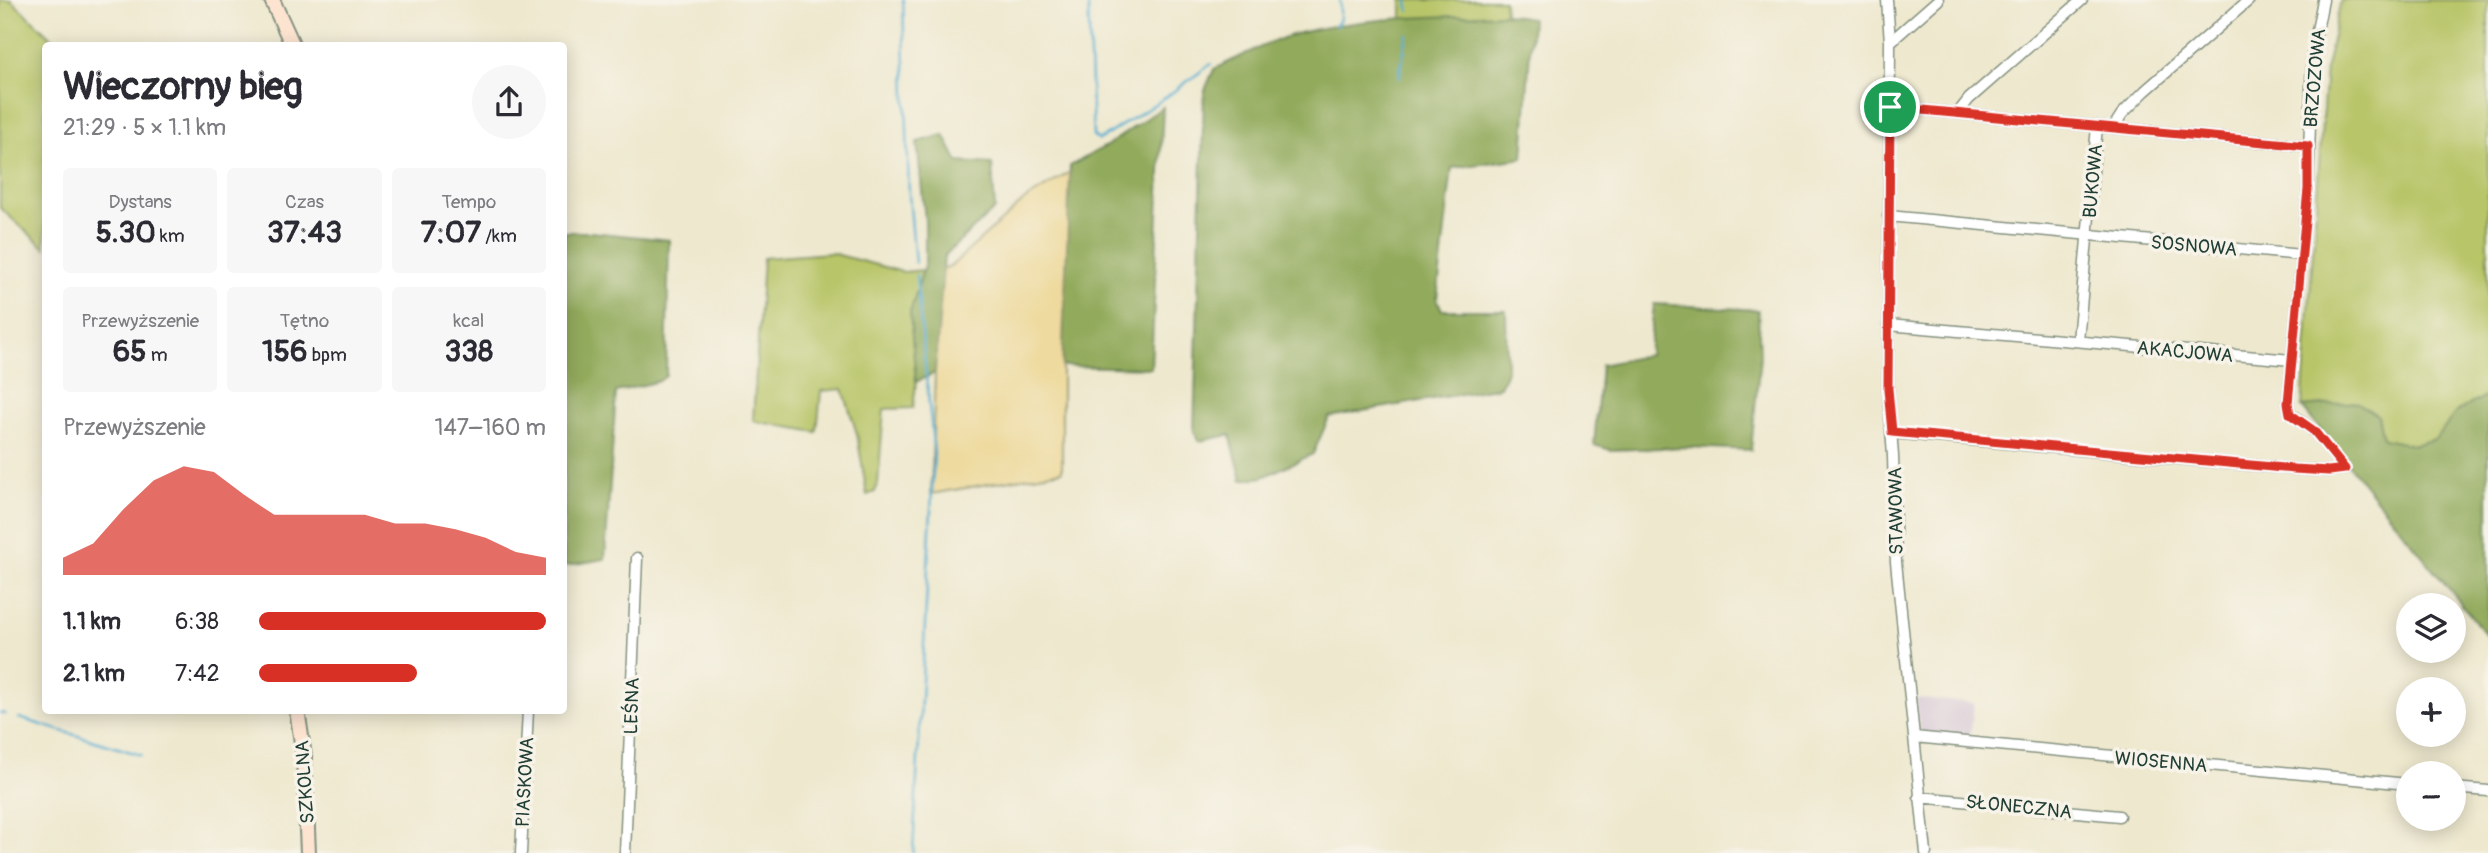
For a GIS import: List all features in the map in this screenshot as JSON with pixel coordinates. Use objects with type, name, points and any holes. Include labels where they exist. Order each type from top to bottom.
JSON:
[{"type":"street","points":[[272,0],[291,42]]},
{"type":"street","name":"STAWOWA","points":[[1887,0],[1890,42],[1888,389],[1896,562],[1926,853]]},
{"type":"street","points":[[1890,42],[1938,0]]},
{"type":"street","points":[[1958,113],[1969,100],[2082,0]]},
{"type":"street","points":[[2113,128],[2122,114],[2146,91],[2249,0]]},
{"type":"street","name":"BRZOZOWA","points":[[1892,432],[2294,469],[2345,469],[2314,431],[2290,414],[2288,403],[2308,189],[2312,56],[2323,0]]},
{"type":"street","name":"BUKOWA","points":[[1890,107],[2308,146]]},
{"type":"street","name":"BUKOWA","points":[[2087,235],[2096,126]]},
{"type":"street","name":"SOSNOWA","points":[[1888,216],[2301,255]]},
{"type":"street","points":[[2078,341],[2087,235]]},
{"type":"street","name":"AKACJOWA","points":[[1888,325],[2292,360]]},
{"type":"street","name":"LEŚNA","points":[[625,853],[637,558]]},
{"type":"street","name":"SZKOLNA","points":[[298,714],[304,756],[308,853]]},
{"type":"street","name":"PIASKOWA","points":[[521,853],[528,714]]},
{"type":"street","name":"WIOSENNA","points":[[1914,737],[2396,783]]},
{"type":"street","points":[[2466,789],[2488,791]]},
{"type":"street","name":"SŁONECZNA","points":[[1919,797],[2119,816]]},
{"type":"shaded area","points":[[1916,698],[1974,703],[1970,739],[1920,735]]},
{"type":"green space","points":[[0,0],[11,0],[56,42],[42,42],[42,245],[0,208]]},
{"type":"green space","points":[[1402,0],[1504,0],[1505,14],[1402,19]]},
{"type":"green space","points":[[2341,0],[2488,0],[2488,395],[2457,411],[2435,439],[2413,445],[2383,439],[2378,416],[2357,402],[2302,407],[2326,67]]},
{"type":"green space","points":[[1505,14],[1532,18],[1523,158],[1452,168],[1437,299],[1442,310],[1506,310],[1507,371],[1500,387],[1329,417],[1313,454],[1263,477],[1242,480],[1230,435],[1199,441],[1194,431],[1204,92],[1214,69],[1277,40],[1324,27],[1402,18]]},
{"type":"green space","points":[[1163,107],[1151,368],[1062,366],[1070,166],[1108,145]]},
{"type":"green space","points":[[944,135],[958,162],[992,164],[995,209],[944,256],[935,373],[916,382],[910,313],[925,263],[925,220],[917,142]]},
{"type":"green space","points":[[567,232],[669,240],[666,376],[659,381],[616,392],[605,559],[567,565]]},
{"type":"green space","points":[[831,253],[903,272],[924,270],[910,313],[916,382],[913,408],[884,409],[878,483],[875,492],[867,495],[857,434],[843,389],[821,391],[817,432],[753,421],[763,258]]},
{"type":"green space","points":[[1654,304],[1758,310],[1760,357],[1751,450],[1688,447],[1611,450],[1594,445],[1601,365],[1649,355]]},
{"type":"green space","points":[[2488,395],[2488,637],[2466,610],[2466,593],[2452,593],[2302,407],[2357,402],[2378,416],[2383,439],[2413,445],[2435,439],[2457,411]]},
{"type":"sand","points":[[1070,172],[1062,366],[1062,471],[931,494],[935,373],[943,269],[951,266],[1025,200]]},
{"type":"waterway","points":[[903,0],[909,194],[915,263]]},
{"type":"waterway","points":[[1088,0],[1093,136],[1099,140],[1211,64]]},
{"type":"waterway","points":[[1336,26],[1340,19],[1340,0]]},
{"type":"waterway","points":[[1408,0],[1409,11]]},
{"type":"waterway","points":[[1399,78],[1407,34]]},
{"type":"waterway","points":[[913,853],[934,453],[916,275]]},
{"type":"waterway","points":[[0,713],[5,714]]},
{"type":"waterway","points":[[19,718],[141,755]]},
{"type":"route","points":[[1890,107],[2308,146],[2308,189],[2288,403],[2290,414],[2314,431],[2345,469],[2294,469],[1892,432],[1888,389],[1890,107]]}]
